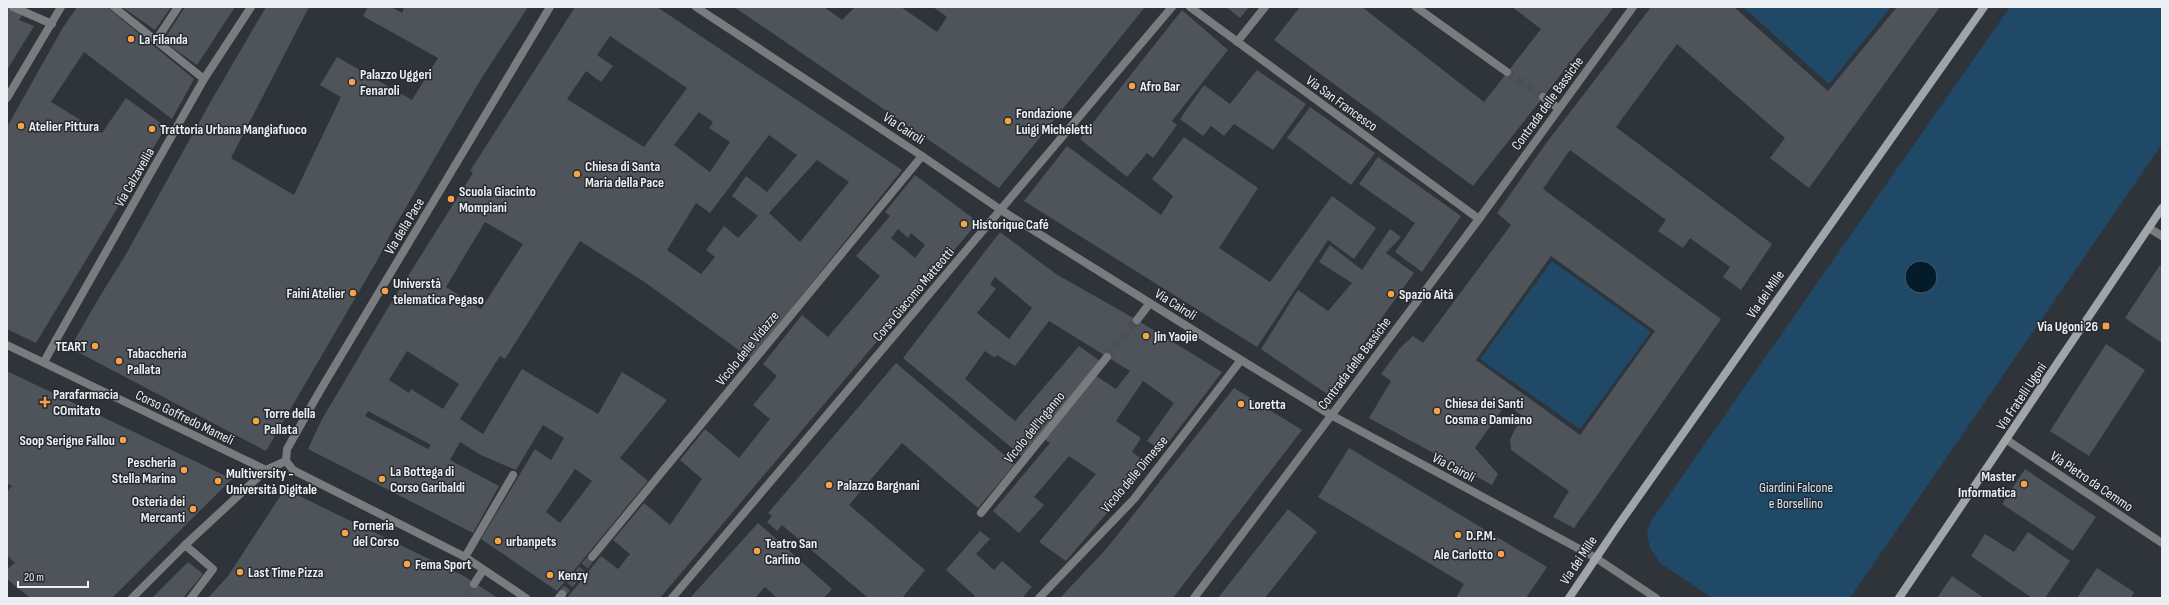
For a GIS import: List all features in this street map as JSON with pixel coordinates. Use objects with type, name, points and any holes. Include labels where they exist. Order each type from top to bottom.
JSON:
[{"type":"main road","name":"Via dei Mille","points":[[1568,598],[1984,7]]},
{"type":"main road","name":"Via Fratelli Ugoni","points":[[1899,598],[2007,440],[2162,208]]},
{"type":"street","points":[[13,7],[52,24]]},
{"type":"street","points":[[7,98],[61,7]]},
{"type":"street","points":[[114,7],[157,39],[162,46],[204,79]]},
{"type":"street","points":[[157,39],[178,7]]},
{"type":"street","name":"Via Calzavellia","points":[[44,362],[204,79],[251,7]]},
{"type":"street","name":"Via della Pace","points":[[286,461],[287,449],[321,390],[550,7]]},
{"type":"street","name":"Via Cairoli","points":[[696,7],[1001,210],[1240,360],[1331,415],[1596,558],[1656,598]]},
{"type":"street","name":"Corso Giacomo Matteotti","points":[[672,598],[1172,7]]},
{"type":"street","name":"Via San Francesco","points":[[1190,7],[1479,219]]},
{"type":"street","points":[[1237,42],[1265,7]]},
{"type":"street","points":[[1416,7],[1507,72]]},
{"type":"street","name":"Contrada delle Bassiche","points":[[1194,598],[1479,219],[1558,108],[1633,7]]},
{"type":"street","points":[[1543,97],[1558,108]]},
{"type":"street","name":"Vicolo delle Vidazze","points":[[592,558],[922,156]]},
{"type":"street","points":[[2149,228],[2162,236]]},
{"type":"street","points":[[1137,320],[1150,303]]},
{"type":"street","name":"Corso Goffredo Mameli","points":[[7,345],[266,470]]},
{"type":"street","name":"Vicolo dell'Inganno","points":[[981,514],[1108,357]]},
{"type":"street","name":"Vicolo delle Dimesse","points":[[1039,598],[1134,499],[1240,360]]},
{"type":"street","name":"Via Pietro da Cemmo","points":[[2007,440],[2162,543]]},
{"type":"street","points":[[132,598],[185,545],[266,470],[286,461],[293,470],[465,558],[526,598]]},
{"type":"street","points":[[465,558],[513,475]]},
{"type":"street","points":[[185,545],[213,569],[191,598]]},
{"type":"street","points":[[474,584],[483,570]]},
{"type":"green space","points":[[1743,7],[1891,7],[1829,84]]},
{"type":"green space","name":"Giardini Falcone e Borsellino","points":[[2010,7],[2162,7],[2162,144],[1850,598],[1712,598],[1660,563],[1650,548],[1647,533],[1651,521]]},
{"type":"green space","points":[[1552,261],[1651,332],[1580,429],[1480,359]]},
{"type":"shaded area","points":[[1921,261],[1932,266],[1937,277],[1932,288],[1921,293],[1910,288],[1905,277],[1910,266]]},
{"type":"building","points":[[7,7],[27,7],[19,20],[34,26],[7,70]]},
{"type":"building","points":[[77,7],[107,7],[194,79],[172,119],[84,52],[51,102],[102,133],[126,98],[166,127],[36,343],[7,329],[7,127],[62,29]]},
{"type":"building","points":[[122,7],[171,7],[155,30]]},
{"type":"building","points":[[185,7],[235,7],[197,65],[163,41]]},
{"type":"building","points":[[266,7],[309,7],[231,158],[294,195],[341,97],[320,85],[337,57],[412,100],[438,58],[363,16],[368,7],[391,7],[402,13],[404,7],[528,7],[481,79],[266,451],[70,348],[125,256],[211,101]]},
{"type":"building","points":[[575,7],[657,7],[902,170],[751,359],[646,283],[580,241],[505,359],[500,356],[460,419],[483,434],[522,369],[598,414],[622,372],[667,400],[620,458],[648,481],[557,591],[481,539],[535,449],[551,460],[564,438],[543,425],[516,470],[481,455],[460,442],[450,460],[499,486],[473,533],[308,449],[321,421],[389,306],[473,173],[470,171]],"holes":[[[610,36],[687,88],[644,147],[567,99],[586,71],[601,82],[613,66],[597,55]],[[699,112],[713,122],[709,128],[730,142],[710,172],[674,145]],[[769,135],[797,155],[767,192],[746,176],[732,196],[758,216],[738,238],[724,226],[706,250],[715,257],[701,274],[667,250],[696,203],[710,213]],[[817,160],[849,182],[800,242],[769,213]],[[485,222],[523,244],[481,309],[446,287]],[[407,351],[459,384],[443,409],[411,389],[409,393],[389,380]],[[368,411],[431,445],[428,449],[365,416]],[[575,469],[592,481],[560,523],[546,512]]]},
{"type":"building","points":[[734,7],[824,7],[842,20],[855,7],[901,7],[937,32],[947,17],[933,7],[1145,7],[999,188]]},
{"type":"building","points":[[1226,7],[1249,7],[1240,18]]},
{"type":"building","points":[[1300,7],[1362,7],[1484,102],[1541,29],[1512,7],[1614,7],[1473,186],[1274,40]]},
{"type":"building","points":[[1651,7],[1734,7],[1828,91],[1897,7],[1940,7],[1809,188],[1770,158],[1785,138],[1677,44],[1616,127],[1772,244],[1741,290],[1723,277],[1730,267],[1690,238],[1683,248],[1658,231],[1666,220],[1570,150],[1543,189],[1721,319],[1574,528],[1553,517],[1569,491],[1511,450],[1510,440],[1515,429],[1524,417],[1506,404],[1475,448],[1498,474],[1492,485],[1369,418],[1391,381],[1381,374],[1400,348],[1413,336],[1423,343],[1511,225],[1497,213],[1544,146]],"holes":[[[1551,256],[1655,331],[1580,435],[1476,360]]]},
{"type":"building","points":[[1182,10],[1228,50],[1172,121],[1177,125],[1153,158],[1147,153],[1127,177],[1080,139]]},
{"type":"building","points":[[1257,70],[1306,104],[1273,150],[1234,124],[1224,136],[1211,126],[1203,136],[1180,119],[1204,85],[1230,104]]},
{"type":"building","points":[[1310,107],[1375,153],[1351,185],[1287,138]]},
{"type":"building","points":[[1184,137],[1258,188],[1219,248],[1270,282],[1332,196],[1376,228],[1354,259],[1328,240],[1257,347],[1024,201],[1067,146],[1161,215],[1173,196],[1152,179]]},
{"type":"building","points":[[1378,157],[1461,216],[1422,272],[1395,252],[1415,223],[1359,184]]},
{"type":"building","points":[[915,175],[978,222],[660,598],[567,598],[601,556],[618,569],[630,554],[613,540],[644,503],[670,525],[702,479],[680,460],[705,429],[739,458],[770,419],[753,405],[777,376],[763,364],[802,315],[828,337],[880,276],[856,256],[890,216],[885,212]],"holes":[[[898,229],[908,238],[911,233],[925,245],[915,258],[891,238]]]},
{"type":"building","points":[[1390,229],[1401,237],[1386,253],[1414,273],[1327,394],[1261,349],[1298,290],[1328,311],[1352,283],[1319,262],[1330,245],[1362,270]]},
{"type":"building","points":[[1000,232],[1056,274],[1137,320],[1222,372],[1162,451],[1147,441],[1174,403],[1143,381],[1116,421],[1141,438],[1132,452],[1149,464],[1066,561],[1039,542],[1096,474],[1069,456],[1034,497],[1044,505],[1019,533],[993,511],[1050,443],[1044,439],[1096,376],[1116,389],[1130,371],[1049,321],[1015,366],[997,355],[995,358],[985,351],[965,379],[1015,421],[1079,346],[1100,361],[1023,457],[903,358]],"holes":[[[995,277],[1032,308],[1009,339],[977,313],[996,289],[990,284]]]},
{"type":"building","points":[[2160,265],[2162,266],[2162,343],[2125,318]]},
{"type":"building","points":[[2106,344],[2145,370],[2089,456],[2050,431]]},
{"type":"building","name":"Palazzo Bargnani","points":[[896,363],[1015,464],[978,508],[902,443],[849,505],[925,570],[902,598],[868,598],[782,525],[777,531],[767,522],[772,516],[768,513]]},
{"type":"building","points":[[7,371],[232,479],[112,598],[30,598],[7,579],[7,569],[15,563],[7,555],[7,492],[12,486],[7,483]]},
{"type":"building","points":[[1234,388],[1302,430],[1173,598],[1060,598],[1107,548]]},
{"type":"building","points":[[1349,448],[1547,567],[1526,598],[1456,598],[1464,584],[1318,497]]},
{"type":"building","points":[[2025,469],[2096,517],[2073,551],[2002,504]]},
{"type":"building","points":[[285,489],[464,576],[498,598],[208,598],[228,576]]},
{"type":"building","points":[[1288,509],[1317,532],[1265,598],[1218,598]]},
{"type":"building","points":[[758,523],[832,589],[824,598],[777,598],[765,587],[755,598],[690,598]]},
{"type":"building","points":[[980,531],[990,539],[976,554],[994,570],[1002,561],[1032,587],[1022,598],[972,598],[975,596],[946,570]]},
{"type":"building","points":[[2028,532],[2070,561],[2045,598],[2032,598],[1971,556],[1985,534],[2014,552]]},
{"type":"building","points":[[188,562],[203,574],[183,598],[152,598]]},
{"type":"building","points":[[2097,568],[2134,592],[2131,598],[2077,598]]},
{"type":"building","points":[[1952,576],[1984,598],[1937,598]]},
{"type":"tunnel","points":[[1507,72],[1543,97]]},
{"type":"tunnel","points":[[1107,357],[1137,320]]},
{"type":"tunnel","points":[[562,594],[592,557]]},
{"type":"tunnel","points":[[465,598],[474,584]]},
{"type":"place","name":"La Filanda","points":[[131,39]]},
{"type":"place","name":"Palazzo Uggeri Fenaroli","points":[[352,82]]},
{"type":"place","name":"Afro Bar","points":[[1132,86]]},
{"type":"place","name":"Fondazione Luigi Micheletti","points":[[1008,121]]},
{"type":"place","name":"Atelier Pittura","points":[[21,126]]},
{"type":"place","name":"Trattoria Urbana Mangiafuoco","points":[[152,129]]},
{"type":"place","name":"Chiesa di Santa Maria della Pace","points":[[577,174]]},
{"type":"place","name":"Scuola Giacinto Mompiani","points":[[451,199]]},
{"type":"place","name":"Historique Café","points":[[964,224]]},
{"type":"place","name":"Universtà telematica Pegaso","points":[[385,291]]},
{"type":"place","name":"Faini Atelier","points":[[353,293]]},
{"type":"place","name":"Spazio Aità","points":[[1391,294]]},
{"type":"place","name":"Via Ugoni 26","points":[[2106,326]]},
{"type":"place","name":"Jin Yaojie","points":[[1146,336]]},
{"type":"place","name":"TEART","points":[[95,346]]},
{"type":"place","name":"Tabaccheria Pallata","points":[[119,361]]},
{"type":"place","name":"Parafarmacia COmitato","points":[[45,402]]},
{"type":"place","name":"Loretta","points":[[1241,404]]},
{"type":"place","name":"Chiesa dei Santi Cosma e Damiano","points":[[1437,411]]},
{"type":"place","name":"Torre della Pallata","points":[[256,421]]},
{"type":"place","name":"Soop Serigne Fallou","points":[[123,440]]},
{"type":"place","name":"Pescheria Stella Marina","points":[[184,470]]},
{"type":"place","name":"La Bottega di Corso Garibaldi","points":[[382,479]]},
{"type":"place","name":"Multiversity - Università Digitale","points":[[218,481]]},
{"type":"place","name":"Master Informatica","points":[[2024,484]]},
{"type":"place","name":"Palazzo Bargnani","points":[[829,485]]},
{"type":"place","name":"Osteria dei Mercanti","points":[[193,509]]},
{"type":"place","name":"Forneria del Corso","points":[[345,533]]},
{"type":"place","name":"D.P.M.","points":[[1458,535]]},
{"type":"place","name":"urbanpets","points":[[498,541]]},
{"type":"place","name":"Teatro San Carlino","points":[[757,551]]},
{"type":"place","name":"Ale Carlotto","points":[[1501,554]]},
{"type":"place","name":"Fema Sport","points":[[407,564]]},
{"type":"place","name":"Last Time Pizza","points":[[240,572]]},
{"type":"place","name":"Kenzy","points":[[550,575]]}]
